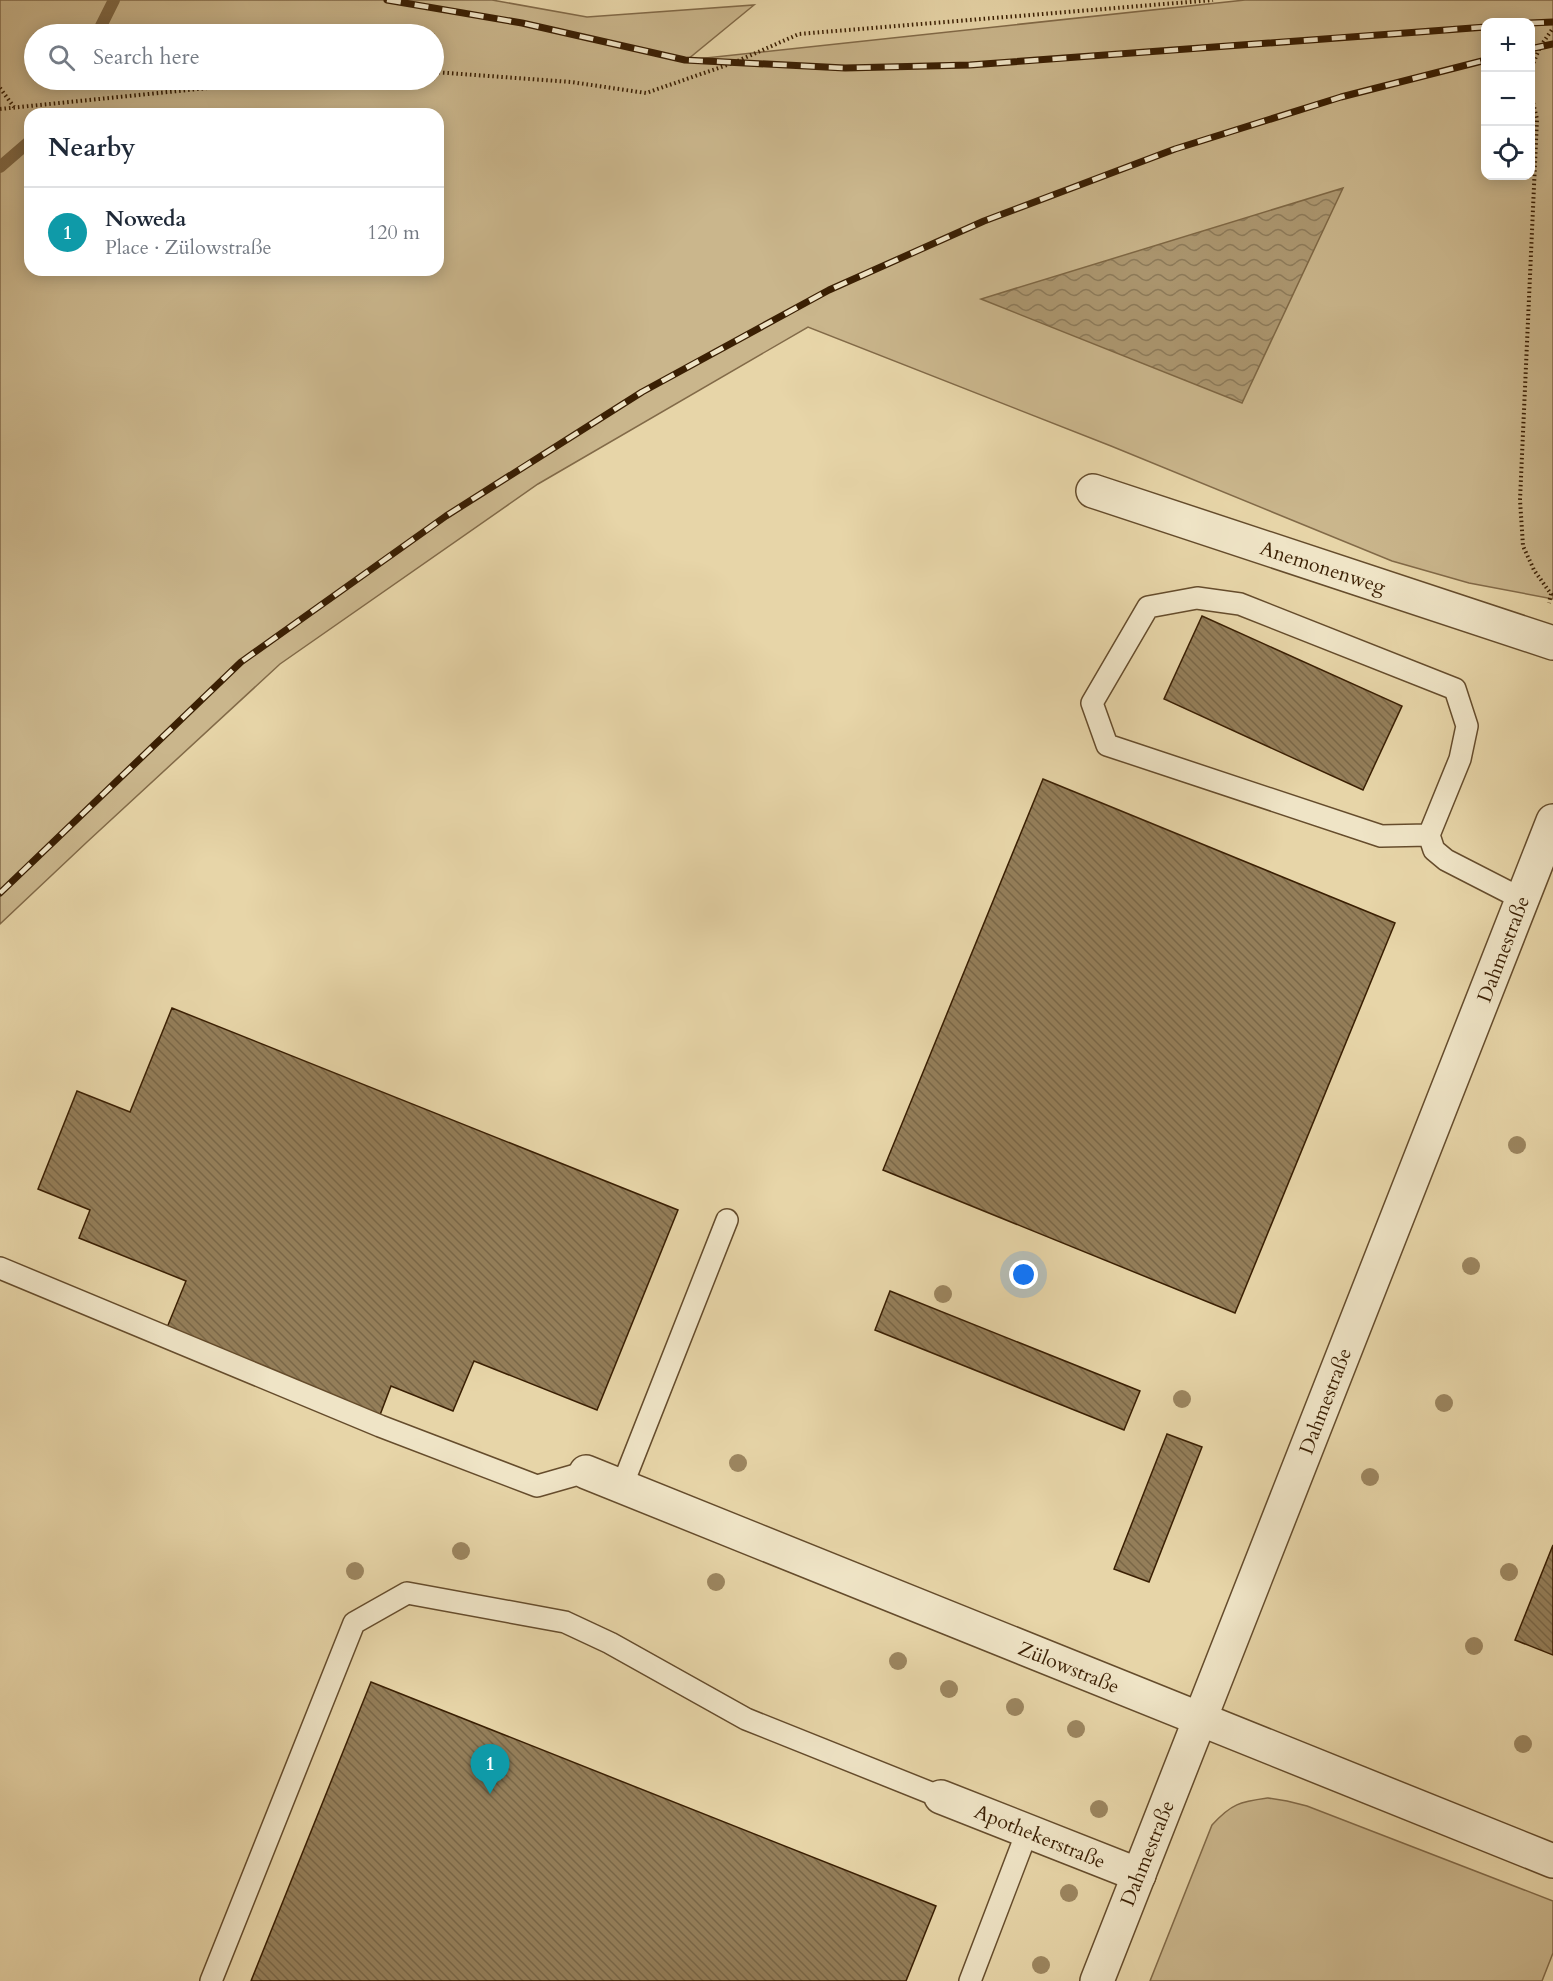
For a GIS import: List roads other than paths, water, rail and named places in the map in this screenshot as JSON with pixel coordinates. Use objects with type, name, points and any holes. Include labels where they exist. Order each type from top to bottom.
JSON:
[{"type":"street","name":"Anemonenweg","points":[[1093,492],[1548,641]]},
{"type":"street","name":"Dahmestraße","points":[[1096,1981],[1553,821]]},
{"type":"street","name":"Zülowstraße","points":[[586,1472],[1553,1861]]},
{"type":"street","name":"Apothekerstraße","points":[[941,1797],[1138,1875]]},
{"type":"lane","points":[[1429,835],[1381,836],[1107,745],[1092,703],[1148,607],[1197,598],[1240,604],[1455,689],[1467,726],[1460,759],[1429,835],[1434,850],[1446,860],[1522,899]]},
{"type":"lane","points":[[622,1486],[727,1220]]},
{"type":"lane","points":[[0,1268],[380,1426],[537,1486],[586,1472]]},
{"type":"lane","points":[[211,1981],[354,1623],[407,1593],[565,1622],[610,1643],[746,1719],[941,1797]]},
{"type":"lane","points":[[970,1981],[1027,1832]]},
{"type":"water","points":[[1343,188],[1242,403],[981,299]]},
{"type":"waterway","points":[[102,24],[114,0]]},
{"type":"waterway","points":[[0,167],[24,146]]},
{"type":"railway","points":[[387,0],[522,23],[685,60],[845,68],[970,65],[1481,27]]},
{"type":"railway","points":[[1535,23],[1553,22]]},
{"type":"railway","points":[[1535,48],[1553,44]]},
{"type":"railway","points":[[0,893],[241,662],[446,516],[642,392],[829,290],[984,221],[1175,149],[1341,97],[1481,61]]},
{"type":"place","name":"Noweda","points":[[490,1794]]}]
